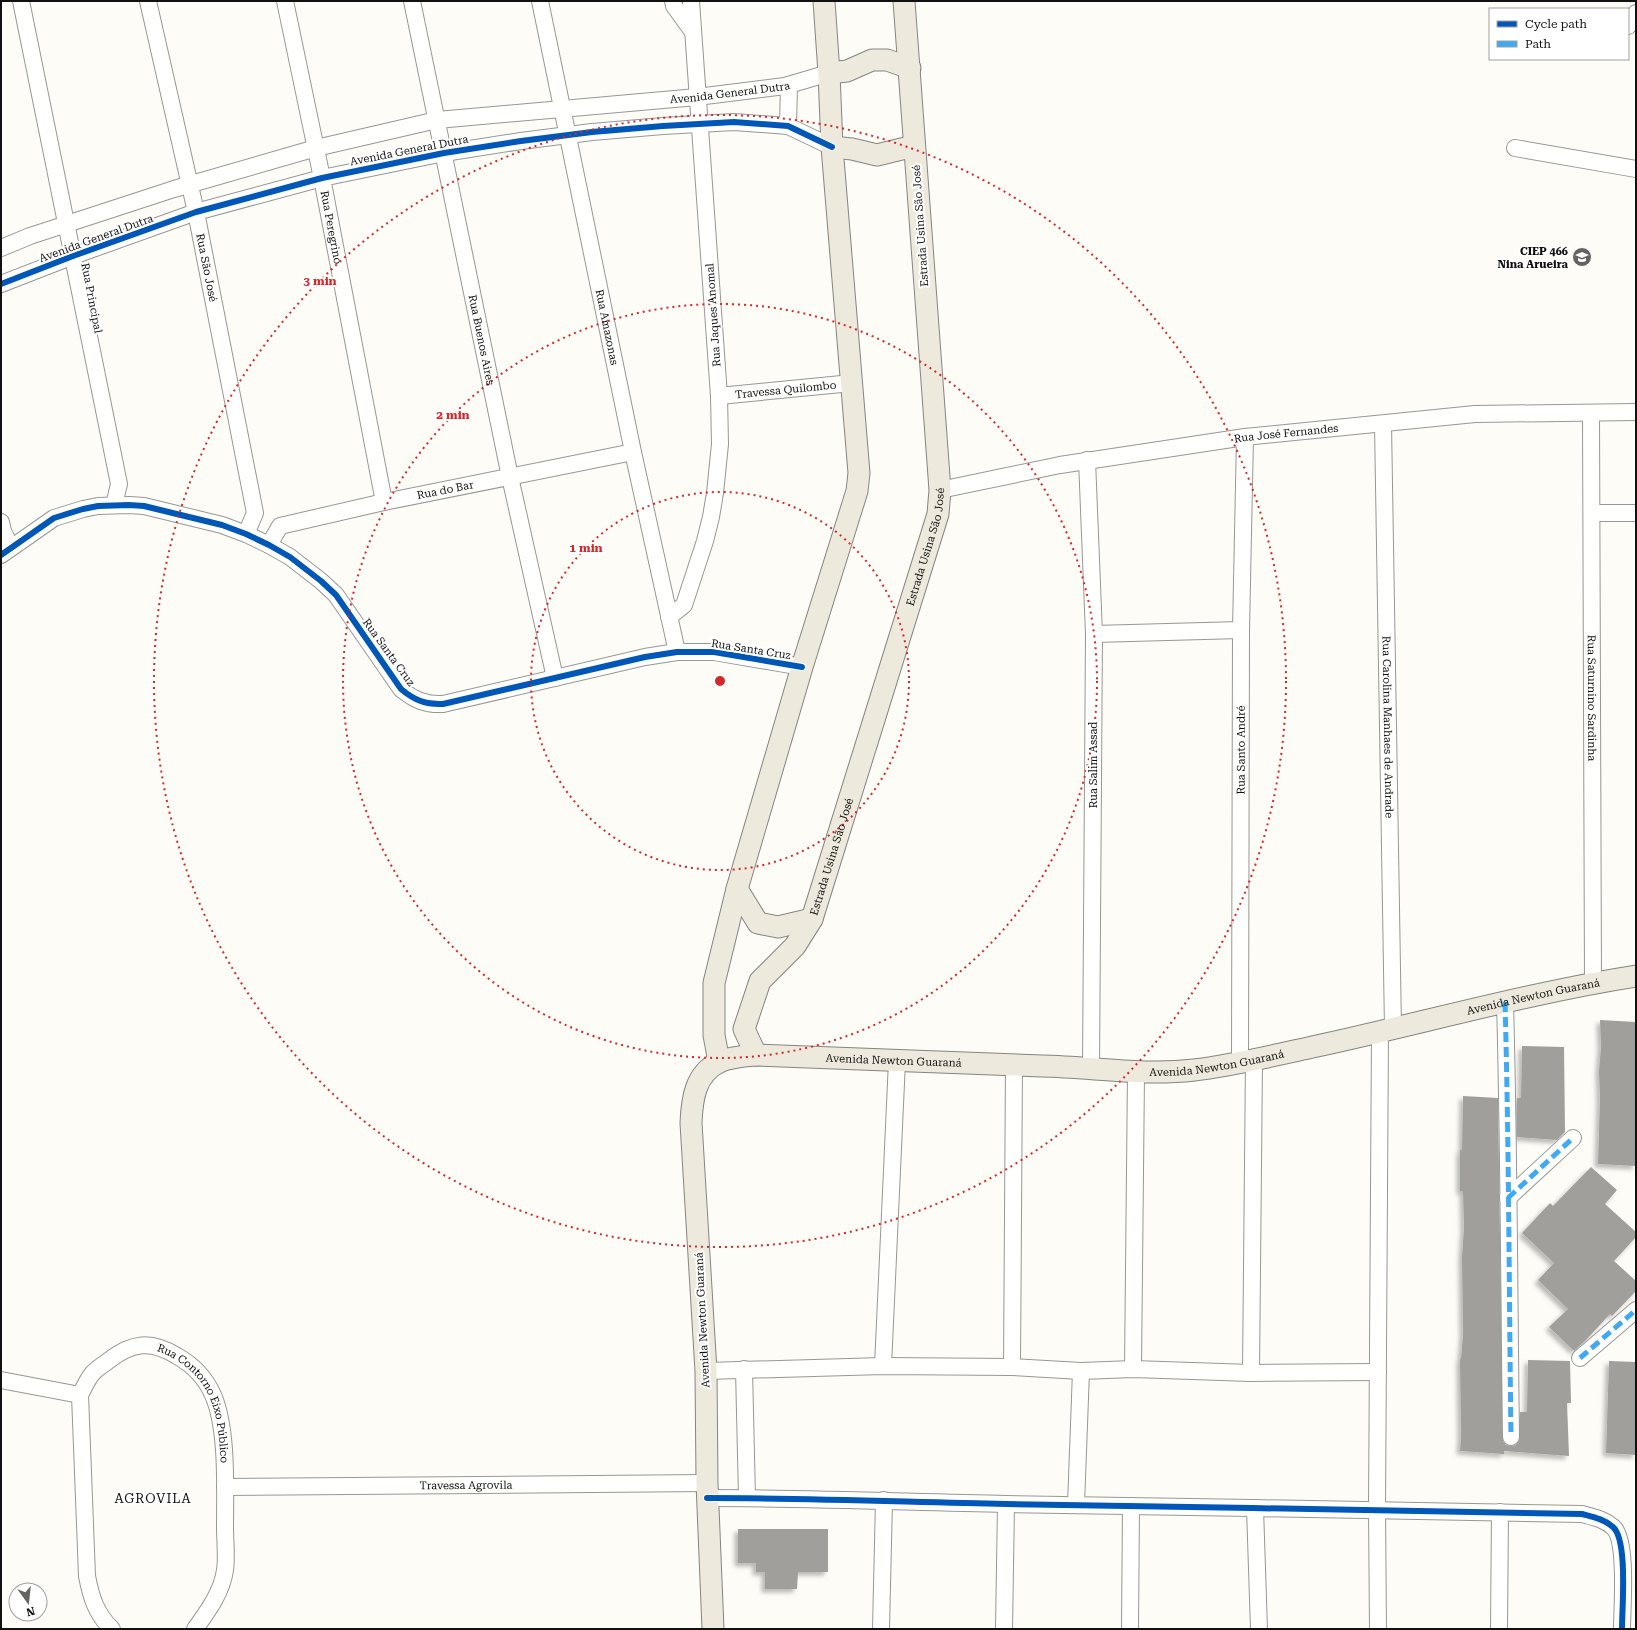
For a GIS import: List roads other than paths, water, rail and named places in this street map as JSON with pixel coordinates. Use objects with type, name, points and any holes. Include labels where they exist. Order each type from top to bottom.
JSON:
[{"type":"main road","points":[[719,1062],[714,1035],[714,983],[737,889],[802,667],[857,491],[859,474],[832,147],[824,1]]},
{"type":"main road","name":"Estrada Usina São José","points":[[756,1055],[744,1029],[760,981],[795,946],[812,919],[938,514],[940,490],[904,1]]},
{"type":"main road","points":[[829,73],[847,71],[872,60],[887,60],[910,68]]},
{"type":"main road","points":[[832,147],[852,149],[877,155],[914,146]]},
{"type":"main road","points":[[737,889],[758,923],[778,927],[812,919]]},
{"type":"main road","name":"Avenida Newton Guaraná","points":[[713,1629],[707,1490],[706,1371],[691,1123],[692,1101],[697,1084],[705,1073],[719,1062],[736,1057],[756,1055],[1014,1065],[1136,1073],[1163,1073],[1247,1062],[1387,1031],[1505,1002],[1636,976]]},
{"type":"street","name":"Rua Principal","points":[[21,1],[119,484],[114,505]]},
{"type":"street","name":"Rua São José","points":[[148,1],[196,212],[255,513],[246,534]]},
{"type":"street","name":"Rua Peregrino","points":[[284,1],[322,178],[384,502]]},
{"type":"street","name":"Rua Buenos Aires","points":[[412,1],[510,476],[555,678]]},
{"type":"street","name":"Rua Amazonas","points":[[540,1],[633,452],[677,652]]},
{"type":"street","points":[[673,1],[674,6],[692,32]]},
{"type":"street","name":"Rua Jaques Anomal","points":[[669,617],[684,605],[705,541],[715,493],[720,444],[719,396],[691,1]]},
{"type":"street","points":[[1629,24],[1636,13]]},
{"type":"street","name":"Avenida General Dutra","points":[[1,248],[30,236],[189,184],[316,148],[437,120],[697,97],[789,85],[829,73]]},
{"type":"street","points":[[788,126],[789,85]]},
{"type":"street","name":"Avenida General Dutra","points":[[1,284],[73,256],[196,212],[322,178],[444,153],[567,135],[663,126],[734,122],[788,126],[832,147]]},
{"type":"street","points":[[1515,148],[1636,169]]},
{"type":"street","name":"Travessa Quilombo","points":[[719,396],[852,383]]},
{"type":"street","name":"Rua José Fernandes","points":[[940,490],[1087,460],[1245,437],[1475,414],[1636,412]]},
{"type":"street","name":"Rua Saturnino Sardinha","points":[[1592,413],[1593,984]]},
{"type":"street","name":"Rua Carolina Manhaes de Andrade","points":[[1378,1629],[1378,1372],[1387,1031],[1383,424]]},
{"type":"street","name":"Rua Santo André","points":[[1245,437],[1241,630],[1251,1373]]},
{"type":"street","name":"Rua do Bar","points":[[268,544],[280,526],[384,502],[633,452]]},
{"type":"street","name":"Rua Salim Assad","points":[[1087,460],[1094,634],[1091,1069]]},
{"type":"street","name":"Rua Santa Cruz","points":[[6,551],[54,518],[83,508],[114,505],[144,506],[222,525],[268,544],[306,569],[336,595],[395,682],[409,696],[417,700],[434,704],[443,704],[645,657],[677,652],[714,652],[802,667]]},
{"type":"street","points":[[1593,513],[1636,513]]},
{"type":"street","points":[[1,522],[6,551]]},
{"type":"street","points":[[1094,634],[1241,630]]},
{"type":"street","points":[[1505,1002],[1509,1148],[1510,1437]]},
{"type":"street","points":[[883,1366],[897,1061]]},
{"type":"street","points":[[1012,1367],[1014,1065]]},
{"type":"street","points":[[1132,1369],[1136,1073]]},
{"type":"street","points":[[1508,1198],[1573,1138]]},
{"type":"street","points":[[1580,1358],[1636,1310]]},
{"type":"street","name":"Rua Contorno Eixo Público","points":[[80,1395],[93,1373],[122,1350],[145,1344],[166,1349],[189,1362],[207,1383],[214,1396],[222,1436],[225,1487],[226,1570],[221,1588],[196,1629]]},
{"type":"street","points":[[706,1371],[883,1366],[1012,1367],[1082,1371],[1132,1369],[1251,1373],[1378,1372]]},
{"type":"street","points":[[744,1369],[747,1498]]},
{"type":"street","points":[[1076,1505],[1082,1371]]},
{"type":"street","points":[[1,1380],[80,1395],[87,1576],[91,1597],[97,1612],[112,1629]]},
{"type":"street","name":"Travessa Agrovila","points":[[225,1487],[707,1490],[747,1498],[1582,1514],[1602,1519],[1614,1527],[1620,1539],[1622,1553],[1622,1629]]},
{"type":"street","points":[[881,1629],[884,1500]]},
{"type":"street","points":[[1004,1629],[1006,1504]]},
{"type":"street","points":[[1130,1629],[1131,1506]]},
{"type":"street","points":[[1255,1508],[1258,1629]]},
{"type":"street","points":[[1499,1629],[1500,1512]]},
{"type":"place","name":"CIEP 466 Nina Arueira","points":[[1582,257]]},
{"type":"district","name":"AGROVILA","points":[[153,1498]]}]
